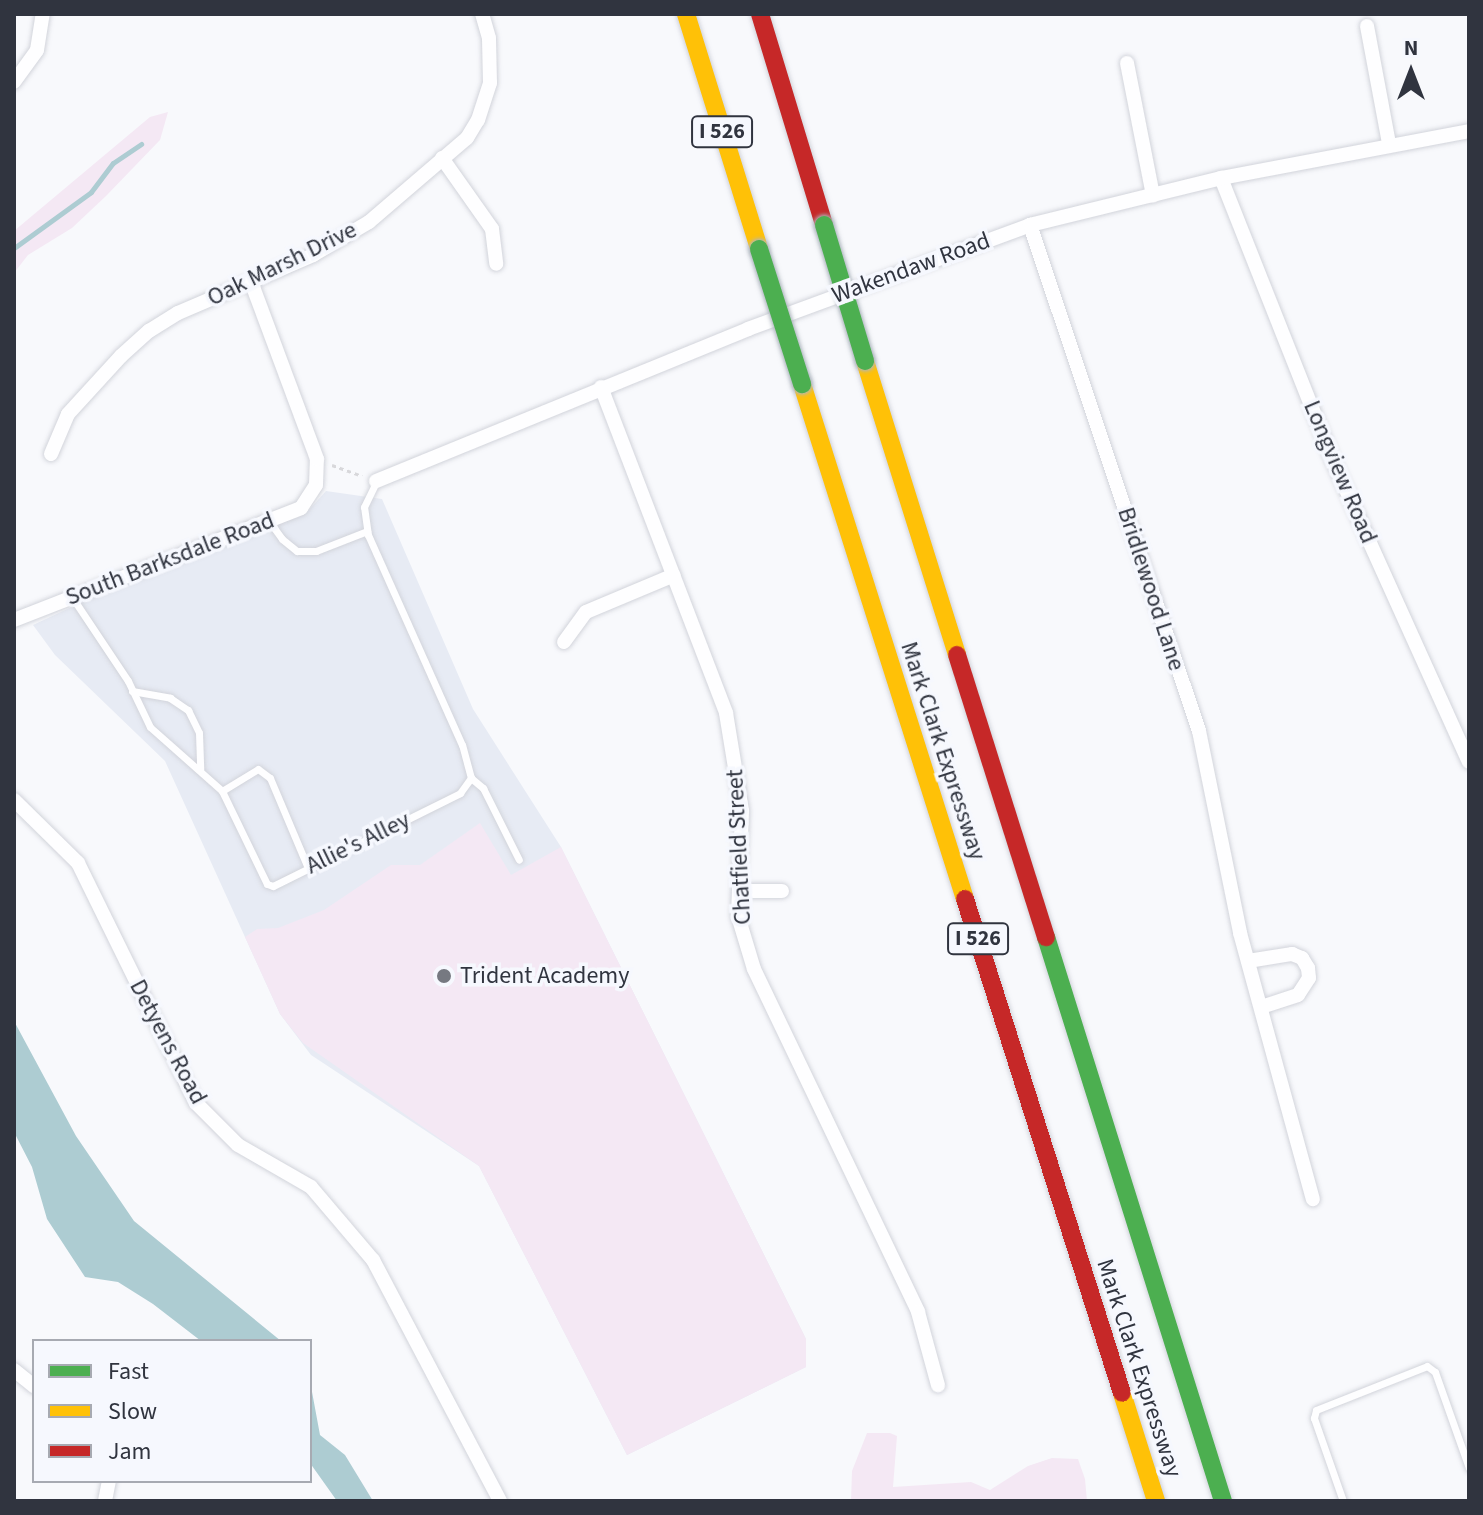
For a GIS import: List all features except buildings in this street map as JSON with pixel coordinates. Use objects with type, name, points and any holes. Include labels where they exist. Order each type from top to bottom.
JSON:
[{"type":"highway","name":"Mark Clark Expressway","points":[[686,14],[1156,1501]]},
{"type":"highway","name":"Mark Clark Expressway","points":[[760,14],[865,361],[1223,1501]]},
{"type":"street","points":[[14,82],[37,50],[43,14]]},
{"type":"street","name":"Oak Marsh Drive","points":[[51,454],[68,414],[121,356],[149,331],[178,313],[313,255],[369,222],[467,138],[486,101],[491,67],[482,14]]},
{"type":"street","points":[[1367,26],[1389,144]]},
{"type":"street","points":[[1127,63],[1153,195]]},
{"type":"street","name":"Wakendaw Road","points":[[376,481],[601,387],[1030,225],[1221,178],[1469,131]]},
{"type":"street","points":[[442,158],[492,229],[496,264]]},
{"type":"street","name":"Longview Road","points":[[1221,178],[1333,461],[1469,762]]},
{"type":"street","name":"Bridlewood Lane","points":[[1030,225],[1199,731],[1248,961],[1313,1199]]},
{"type":"street","points":[[251,282],[317,459]]},
{"type":"street","name":"Chatfield Street","points":[[601,387],[726,713],[742,811],[738,916],[754,969],[918,1312],[938,1385]]},
{"type":"street","name":"South Barksdale Road","points":[[14,620],[301,508],[316,485],[317,459]]},
{"type":"street","points":[[564,642],[586,612],[674,575]]},
{"type":"street","name":"Detyens Road","points":[[14,800],[78,863],[196,1103],[238,1145],[311,1187],[373,1260],[500,1501]]},
{"type":"street","points":[[739,891],[782,891]]},
{"type":"street","points":[[1248,961],[1292,954],[1302,958],[1308,968],[1309,978],[1298,995],[1261,1007]]},
{"type":"street","points":[[14,1370],[32,1384]]},
{"type":"lane","points":[[376,481],[364,507],[367,531],[414,645],[462,745],[471,778],[483,788],[519,860]]},
{"type":"lane","points":[[269,521],[282,539],[297,551],[316,551],[367,531]]},
{"type":"lane","name":"Allie's Alley","points":[[72,597],[132,691],[150,727],[222,791],[267,884],[273,886],[460,793],[471,778]]},
{"type":"lane","points":[[132,691],[170,698],[188,710],[199,733],[200,770]]},
{"type":"lane","points":[[222,791],[258,769],[270,778],[308,868]]},
{"type":"lane","points":[[1343,1501],[1314,1418],[1316,1410],[1427,1366],[1435,1372],[1469,1468]]},
{"type":"path","points":[[317,459],[376,481]]},
{"type":"shaded area","points":[[168,112],[160,140],[72,228],[28,255],[14,273],[14,231],[150,117]]},
{"type":"shaded area","name":"Trident Academy","points":[[326,491],[382,499],[473,709],[561,847],[806,1339],[806,1367],[627,1455],[479,1166],[311,1055],[280,1014],[165,761],[55,655],[33,625],[91,598],[309,510]]},
{"type":"shaded area","points":[[480,823],[511,875],[561,847],[806,1339],[806,1367],[627,1455],[479,1166],[303,1043],[280,1014],[245,937],[257,929],[278,928],[324,910],[391,865],[420,865]]},
{"type":"shaded area","points":[[867,1433],[897,1436],[893,1487],[971,1482],[990,1490],[1028,1466],[1052,1458],[1078,1459],[1085,1479],[1087,1501],[851,1501],[852,1471]]},
{"type":"water","points":[[14,1021],[76,1136],[134,1221],[279,1339],[198,1339],[118,1282],[85,1277],[47,1219],[32,1167],[14,1132]]},
{"type":"water","points":[[312,1392],[320,1435],[345,1455],[373,1501],[337,1501],[312,1466]]},
{"type":"waterway","points":[[14,248],[91,192],[113,163],[141,144]]},
{"type":"traffic: fast","points":[[824,225],[865,361]]},
{"type":"traffic: fast","points":[[759,249],[802,384]]},
{"type":"traffic: fast","points":[[1046,937],[1223,1501]]},
{"type":"traffic: slow","points":[[686,14],[759,249]]},
{"type":"traffic: slow","points":[[865,361],[957,655]]},
{"type":"traffic: slow","points":[[802,384],[965,899]]},
{"type":"traffic: slow","points":[[1122,1393],[1156,1501]]},
{"type":"traffic: jam","points":[[760,14],[824,225]]},
{"type":"traffic: jam","points":[[957,655],[1046,937]]},
{"type":"traffic: jam","points":[[965,899],[1122,1393]]},
{"type":"place","name":"Trident Academy","points":[[444,976]]}]
